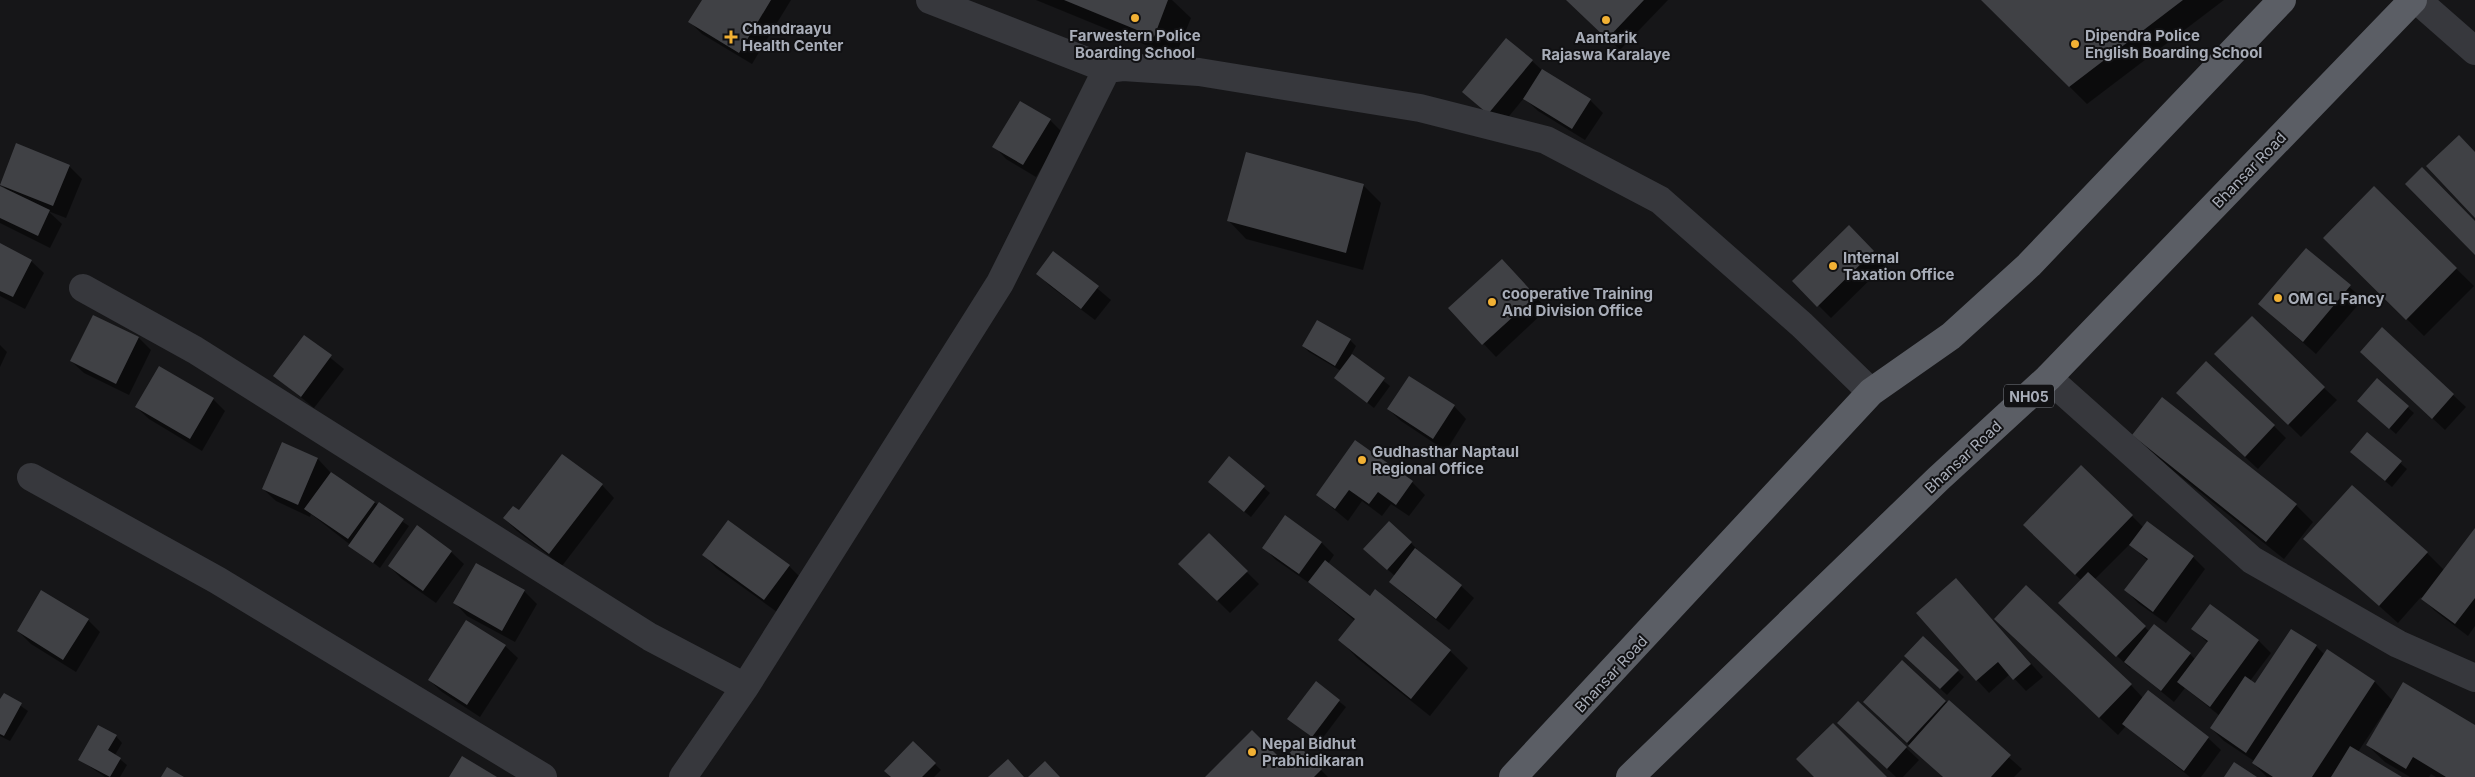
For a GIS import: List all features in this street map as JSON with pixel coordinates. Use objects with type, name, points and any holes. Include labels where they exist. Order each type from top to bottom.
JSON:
[{"type":"highway","name":"Bhansar Road","points":[[1513,777],[1872,392],[1951,336],[2029,265],[2282,0]]},
{"type":"highway","name":"Bhansar Road","points":[[1630,777],[1931,486],[2048,378],[2413,0]]},
{"type":"street","points":[[930,0],[1107,69],[1123,67],[1199,72],[1420,108],[1546,140],[1660,200],[1802,325],[1872,392]]},
{"type":"street","points":[[2417,0],[2475,52]]},
{"type":"street","points":[[683,777],[745,687],[1000,283],[1107,69]]},
{"type":"street","points":[[83,288],[195,350],[650,637],[745,687]]},
{"type":"street","points":[[2048,378],[2252,560],[2398,644],[2475,678]]},
{"type":"street","points":[[31,477],[217,580],[543,777]]},
{"type":"building","name":"Chandraayu Health Center","points":[[702,0],[771,0],[739,53],[688,22]]},
{"type":"building","name":"Farwestern Police Boarding School","points":[[1064,0],[1168,0],[1154,37]]},
{"type":"building","name":"Aantarik Rajaswa Karalaye","points":[[1566,0],[1644,0],[1607,39]]},
{"type":"building","name":"Dipendra Police English Boarding School","points":[[1981,0],[2183,0],[2069,87]]},
{"type":"building","points":[[1506,38],[1533,60],[1488,114],[1462,92]]},
{"type":"building","points":[[1542,69],[1591,99],[1572,129],[1523,99]]},
{"type":"building","points":[[1020,101],[1051,119],[1023,165],[992,147]]},
{"type":"building","points":[[2459,135],[2475,152],[2475,218],[2426,166]]},
{"type":"building","points":[[16,143],[70,165],[53,206],[0,185]]},
{"type":"building","points":[[1246,152],[1364,184],[1346,253],[1227,221]]},
{"type":"building","points":[[2422,167],[2475,221],[2475,255],[2405,184]]},
{"type":"building","points":[[0,186],[50,210],[38,236],[0,218]]},
{"type":"building","points":[[2374,186],[2457,268],[2406,320],[2323,238]]},
{"type":"building","name":"Internal Taxation Office","points":[[1849,225],[1874,251],[1817,307],[1792,281]]},
{"type":"building","points":[[0,243],[32,260],[13,297],[0,291]]},
{"type":"building","points":[[2306,248],[2351,285],[2303,342],[2258,304]]},
{"type":"building","points":[[1053,251],[1099,286],[1081,309],[1036,274]]},
{"type":"building","name":"cooperative Training And Division Office","points":[[1502,259],[1536,296],[1482,345],[1448,308]]},
{"type":"building","points":[[93,315],[139,337],[116,384],[70,361]]},
{"type":"building","points":[[2252,316],[2325,387],[2288,425],[2214,354]]},
{"type":"building","points":[[1317,320],[1351,339],[1335,366],[1302,346]]},
{"type":"building","points":[[2382,327],[2454,394],[2432,419],[2360,352]]},
{"type":"building","points":[[304,335],[332,355],[301,397],[273,376]]},
{"type":"building","points":[[1352,354],[1385,378],[1367,403],[1334,378]]},
{"type":"building","points":[[2206,361],[2275,425],[2245,457],[2176,393]]},
{"type":"building","points":[[159,366],[214,398],[190,439],[135,407]]},
{"type":"building","points":[[1409,376],[1455,405],[1433,439],[1387,409]]},
{"type":"building","points":[[2377,378],[2409,406],[2389,429],[2357,401]]},
{"type":"building","points":[[2162,397],[2297,504],[2266,542],[2132,435]]},
{"type":"building","points":[[2367,432],[2402,461],[2385,481],[2350,452]]},
{"type":"building","name":"Gudhasthar Naptaul Regional Office","points":[[1355,440],[1413,481],[1396,505],[1378,492],[1369,504],[1349,490],[1335,509],[1316,495]]},
{"type":"building","points":[[282,442],[318,458],[298,505],[262,489]]},
{"type":"building","points":[[562,454],[603,484],[549,554],[503,518],[513,506],[519,510]]},
{"type":"building","points":[[1229,456],[1265,486],[1244,512],[1208,482]]},
{"type":"building","points":[[2081,465],[2133,515],[2075,575],[2023,525]]},
{"type":"building","points":[[331,472],[375,502],[348,539],[304,509]]},
{"type":"building","points":[[2352,485],[2428,552],[2379,606],[2303,539]]},
{"type":"building","points":[[379,502],[404,519],[373,563],[348,546]]},
{"type":"building","points":[[1285,515],[1322,542],[1299,574],[1262,548]]},
{"type":"building","points":[[728,520],[790,565],[764,600],[702,555]]},
{"type":"building","points":[[1389,521],[1412,542],[1387,570],[1363,549]]},
{"type":"building","points":[[2147,521],[2194,556],[2153,612],[2124,590],[2148,559],[2129,545]]},
{"type":"building","points":[[417,525],[452,551],[423,591],[388,566]]},
{"type":"building","points":[[2475,528],[2475,598],[2455,624],[2421,599]]},
{"type":"building","points":[[1209,533],[1248,571],[1217,601],[1178,564]]},
{"type":"building","points":[[1415,548],[1462,585],[1436,619],[1389,582]]},
{"type":"building","points":[[1325,560],[1370,596],[1375,589],[1451,650],[1411,699],[1338,640],[1355,619],[1308,582]]},
{"type":"building","points":[[476,563],[525,590],[502,631],[453,603]]},
{"type":"building","points":[[2088,572],[2146,626],[2116,657],[2058,603]]},
{"type":"building","points":[[1956,578],[2031,664],[2013,680],[1998,662],[1976,681],[1916,613]]},
{"type":"building","points":[[2026,585],[2132,684],[2099,718],[1994,619]]},
{"type":"building","points":[[41,590],[89,619],[63,660],[17,631]]},
{"type":"building","points":[[2210,604],[2259,640],[2210,707],[2177,682],[2208,641],[2191,629]]},
{"type":"building","points":[[466,620],[506,645],[467,705],[428,680]]},
{"type":"building","points":[[2154,624],[2191,653],[2161,691],[2124,662]]},
{"type":"building","points":[[2291,629],[2317,645],[2246,753],[2210,728],[2245,676],[2255,683]]},
{"type":"building","points":[[1923,636],[1959,670],[1940,689],[1904,656]]},
{"type":"building","points":[[2327,649],[2375,681],[2312,777],[2273,777],[2252,763]]},
{"type":"building","points":[[1902,660],[1946,701],[1907,743],[1863,702]]},
{"type":"building","points":[[1316,681],[1340,700],[1312,737],[1287,719]]},
{"type":"building","points":[[2403,682],[2475,725],[2475,777],[2446,777],[2413,757],[2406,769],[2366,745]]},
{"type":"building","points":[[2148,690],[2209,737],[2184,771],[2122,724]]},
{"type":"building","points":[[4,693],[22,703],[4,736],[0,734],[0,699]]},
{"type":"building","points":[[1949,700],[2011,755],[1991,777],[1943,777],[1908,746]]},
{"type":"building","points":[[1858,701],[1907,747],[1887,769],[1837,723]]},
{"type":"building","points":[[1833,723],[1887,777],[1814,777],[1796,759]]},
{"type":"building","points":[[98,725],[117,735],[108,750],[121,758],[110,777],[78,760]]},
{"type":"building","name":"Nepal Bidhut Prabhidikaran","points":[[1252,730],[1282,760],[1298,745],[1322,769],[1314,777],[1205,777]]},
{"type":"building","points":[[913,741],[936,763],[922,777],[891,777],[884,771]]},
{"type":"building","points":[[2350,746],[2402,777],[2331,777]]},
{"type":"building","points":[[462,756],[497,777],[449,777]]},
{"type":"building","points":[[1008,759],[1024,777],[988,777]]},
{"type":"building","points":[[1045,761],[1060,777],[1028,777]]},
{"type":"building","points":[[2234,762],[2257,777],[2224,777]]},
{"type":"building","points":[[167,767],[184,777],[161,777]]},
{"type":"place","name":"Farwestern Police Boarding School","points":[[1135,18]]},
{"type":"place","name":"Aantarik Rajaswa Karalaye","points":[[1606,20]]},
{"type":"place","name":"Chandraayu Health Center","points":[[731,37]]},
{"type":"place","name":"Dipendra Police English Boarding School","points":[[2075,44]]},
{"type":"place","name":"Internal Taxation Office","points":[[1833,266]]},
{"type":"place","name":"OM GL Fancy","points":[[2278,298]]},
{"type":"place","name":"cooperative Training And Division Office","points":[[1492,302]]},
{"type":"place","name":"Gudhasthar Naptaul Regional Office","points":[[1362,460]]},
{"type":"place","name":"Nepal Bidhut Prabhidikaran","points":[[1252,752]]}]
